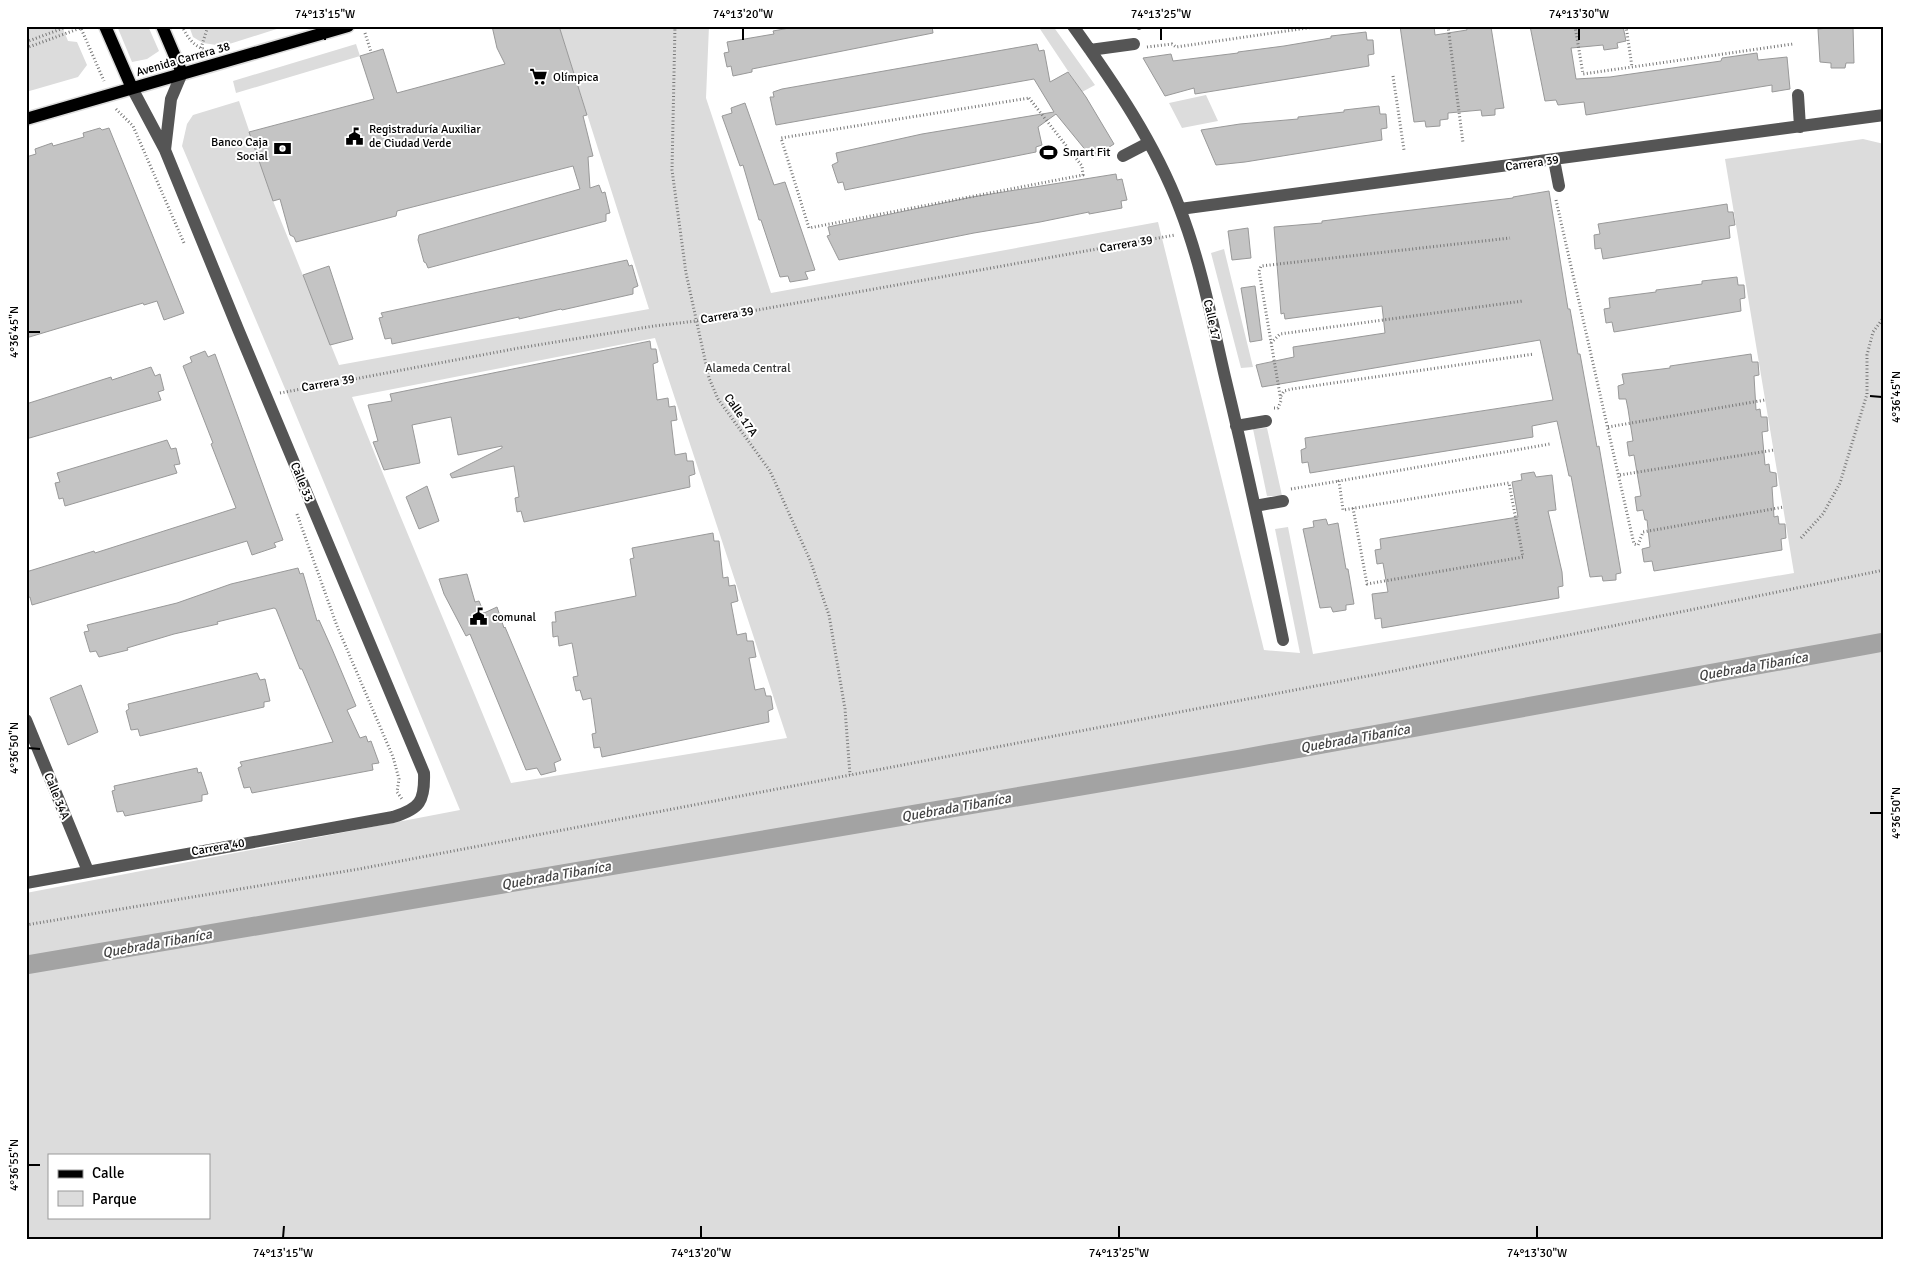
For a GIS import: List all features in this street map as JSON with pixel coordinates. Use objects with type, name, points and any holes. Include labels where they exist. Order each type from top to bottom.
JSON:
[{"type":"main road","points":[[105,26],[132,88]]},
{"type":"main road","points":[[162,26],[182,73]]},
{"type":"main road","name":"Avenida Carrera 38","points":[[26,119],[348,26]]},
{"type":"street","name":"Calle 17","points":[[1073,26],[1109,77],[1148,143],[1180,209],[1201,273],[1255,506],[1283,640]]},
{"type":"street","points":[[1090,50],[1139,41]]},
{"type":"street","name":"Calle 33","points":[[165,150],[171,99],[182,73]]},
{"type":"street","name":"Calle 33","points":[[132,88],[165,150],[424,772],[425,789],[419,803],[410,812]]},
{"type":"street","points":[[1798,95],[1800,127]]},
{"type":"street","name":"Carrera 39","points":[[1180,209],[1884,115]]},
{"type":"street","points":[[1123,156],[1148,143]]},
{"type":"street","points":[[1554,160],[1557,192]]},
{"type":"street","points":[[1236,426],[1268,415]]},
{"type":"street","points":[[1255,506],[1283,502]]},
{"type":"street","name":"Calle 34A","points":[[26,720],[88,872]]},
{"type":"street","name":"Carrera 40","points":[[26,883],[393,817],[410,812]]},
{"type":"path","points":[[26,42],[69,26]]},
{"type":"path","points":[[26,48],[86,26]]},
{"type":"path","points":[[201,48],[208,26]]},
{"type":"path","name":"Calle 17A","points":[[675,26],[672,170],[686,273],[709,378],[718,399],[770,471],[810,560],[829,615],[845,709],[850,774]]},
{"type":"path","points":[[1151,26],[1139,28],[1139,41],[1145,48],[1172,44],[1176,47],[1321,26]]},
{"type":"path","points":[[1448,26],[1463,142]]},
{"type":"path","points":[[1575,26],[1583,74],[1793,44]]},
{"type":"path","points":[[1626,26],[1632,67]]},
{"type":"path","points":[[1882,26],[1884,40]]},
{"type":"path","points":[[81,27],[114,107],[133,126],[186,247]]},
{"type":"path","points":[[364,33],[371,52]]},
{"type":"path","points":[[1393,76],[1404,150]]},
{"type":"path","points":[[1029,98],[1082,166],[1083,174],[809,228],[781,138],[1029,98]]},
{"type":"path","points":[[1557,192],[1634,544],[1638,545],[1644,532],[1784,507]]},
{"type":"path","name":"Carrera 39","points":[[267,396],[519,348],[696,321],[1188,233]]},
{"type":"path","points":[[1268,415],[1278,408],[1281,401],[1259,271],[1261,266],[1510,238]]},
{"type":"path","points":[[1271,344],[1280,334],[1523,301]]},
{"type":"path","points":[[1801,538],[1823,514],[1840,483],[1867,394],[1867,355],[1873,332],[1884,317]]},
{"type":"path","points":[[1280,396],[1284,391],[1292,389],[1534,354]]},
{"type":"path","points":[[1608,427],[1765,400]]},
{"type":"path","points":[[1290,489],[1550,444]]},
{"type":"path","points":[[1620,475],[1774,450]]},
{"type":"path","points":[[1340,481],[1343,510],[1353,508],[1508,483],[1523,557],[1366,584],[1353,508]]},
{"type":"path","points":[[295,507],[337,626],[393,757],[399,779],[397,792],[410,812]]},
{"type":"path","points":[[26,925],[359,869],[1394,671],[1884,570]]},
{"type":"green space","points":[[26,26],[62,26],[68,41],[77,42],[87,65],[78,77],[26,92]]},
{"type":"green space","points":[[117,26],[148,26],[159,51],[147,59],[132,62]]},
{"type":"green space","points":[[189,26],[286,26],[223,46],[203,43],[193,37]]},
{"type":"green space","name":"Alameda Central","points":[[559,26],[709,26],[706,98],[771,293],[1158,222],[1264,650],[1300,653],[1275,529],[1288,527],[1313,654],[1794,573],[1725,159],[1863,139],[1884,144],[1884,1240],[26,1240],[26,893],[460,810],[182,146],[187,124],[193,115],[239,101],[273,201],[339,365],[649,309]],"holes":[[[655,338],[787,738],[511,783],[352,397]]]},
{"type":"green space","points":[[1038,26],[1053,26],[1095,85],[1082,92]]},
{"type":"green space","points":[[356,44],[360,56],[236,93],[233,81]]},
{"type":"green space","points":[[1206,95],[1218,121],[1182,128],[1169,103]]},
{"type":"green space","points":[[1224,249],[1253,367],[1241,368],[1211,253]]},
{"type":"green space","points":[[1267,428],[1282,496],[1267,496],[1253,429]]},
{"type":"building","points":[[492,26],[559,26],[587,115],[583,116],[593,156],[588,157],[590,188],[599,185],[602,193],[605,192],[610,213],[606,214],[606,221],[428,268],[424,262],[418,240],[419,235],[580,189],[573,166],[397,211],[396,216],[296,242],[294,237],[290,235],[280,199],[273,201],[249,132],[374,99],[360,56],[383,49],[397,93],[505,64],[497,48]]},
{"type":"building","points":[[800,26],[932,26],[933,33],[752,69],[752,72],[733,76],[731,66],[727,67],[724,53],[729,52],[727,42],[774,34],[773,31]]},
{"type":"building","points":[[1400,26],[1434,26],[1435,35],[1467,30],[1466,26],[1491,27],[1504,108],[1495,109],[1495,115],[1482,116],[1481,110],[1448,113],[1448,119],[1440,120],[1440,126],[1426,127],[1425,121],[1414,122]]},
{"type":"building","points":[[1530,26],[1623,26],[1626,41],[1617,43],[1618,48],[1604,50],[1603,45],[1571,48],[1576,79],[1610,77],[1721,61],[1722,58],[1757,53],[1758,60],[1787,57],[1790,89],[1772,92],[1772,85],[1586,115],[1584,102],[1558,105],[1556,100],[1545,101]]},
{"type":"building","points":[[1828,26],[1853,27],[1854,63],[1846,63],[1845,68],[1831,68],[1831,63],[1820,62],[1818,29],[1828,28]]},
{"type":"building","points":[[1366,32],[1367,40],[1373,40],[1374,54],[1368,55],[1369,66],[1195,94],[1194,88],[1165,96],[1143,58],[1171,54],[1173,61],[1238,53],[1331,38],[1331,36]]},
{"type":"building","points":[[1037,44],[1039,51],[1044,50],[1050,82],[1068,72],[1086,97],[1114,144],[1092,158],[1056,114],[1038,127],[1042,145],[1036,147],[1036,152],[845,190],[843,182],[838,183],[832,165],[838,162],[836,153],[922,134],[1054,112],[1034,79],[776,125],[770,97],[774,97],[773,92],[782,89]]},
{"type":"building","points":[[745,103],[774,185],[785,182],[815,270],[805,272],[808,279],[790,282],[788,276],[780,277],[761,220],[759,220],[743,165],[740,166],[722,116],[732,113],[731,108]]},
{"type":"building","points":[[1379,106],[1380,114],[1386,114],[1387,128],[1381,129],[1382,140],[1245,162],[1216,165],[1201,130],[1240,124],[1298,119],[1298,117]]},
{"type":"building","points":[[100,128],[102,130],[109,128],[184,313],[164,320],[157,301],[144,305],[143,303],[26,338],[26,157],[36,154],[35,149],[52,143],[53,146],[84,137],[83,133]]},
{"type":"building","points":[[1116,174],[1117,180],[1122,179],[1127,200],[1121,201],[1122,208],[1089,214],[1089,212],[974,233],[839,260],[827,236],[830,235],[828,227],[972,197]]},
{"type":"building","points":[[1549,191],[1568,309],[1570,309],[1578,354],[1580,354],[1597,447],[1599,446],[1621,573],[1616,574],[1616,580],[1603,581],[1602,576],[1590,577],[1571,476],[1569,476],[1557,421],[1532,426],[1533,437],[1310,473],[1308,462],[1302,463],[1301,450],[1306,448],[1305,438],[1553,400],[1540,340],[1262,387],[1256,365],[1294,357],[1293,347],[1385,333],[1382,306],[1285,319],[1284,313],[1281,314],[1274,227],[1322,223],[1322,221],[1513,198]]},
{"type":"building","points":[[1727,204],[1728,212],[1733,212],[1735,225],[1729,226],[1730,238],[1603,259],[1601,248],[1595,249],[1594,235],[1600,234],[1598,224]]},
{"type":"building","points":[[1248,228],[1251,258],[1232,260],[1228,231]]},
{"type":"building","points":[[627,260],[629,266],[632,265],[638,286],[633,288],[633,294],[392,344],[391,338],[385,339],[379,318],[383,317],[381,313]]},
{"type":"building","points":[[329,266],[353,339],[330,345],[303,275]]},
{"type":"building","points":[[1737,277],[1738,285],[1744,285],[1745,298],[1740,299],[1741,311],[1614,332],[1612,322],[1606,323],[1604,309],[1610,308],[1609,298],[1702,284],[1702,281]]},
{"type":"building","points":[[1255,286],[1262,340],[1250,342],[1241,288]]},
{"type":"building","points":[[650,341],[651,349],[656,349],[658,362],[653,364],[657,400],[668,398],[669,407],[675,406],[677,420],[671,421],[675,455],[686,453],[687,461],[693,461],[695,474],[689,476],[690,487],[524,522],[521,511],[517,512],[515,498],[519,497],[514,466],[452,478],[450,474],[502,448],[502,446],[458,455],[451,417],[412,425],[420,463],[384,470],[373,442],[378,441],[368,405],[392,401],[390,394]]},
{"type":"building","points":[[205,351],[208,357],[215,354],[283,540],[274,543],[276,547],[252,555],[247,541],[32,605],[30,597],[26,598],[26,572],[94,551],[95,553],[236,508],[183,366],[192,362],[190,357]]},
{"type":"building","points":[[1751,354],[1752,362],[1758,362],[1759,375],[1754,376],[1756,410],[1760,409],[1761,417],[1767,417],[1768,431],[1762,432],[1765,465],[1769,464],[1770,472],[1776,473],[1777,486],[1772,487],[1774,517],[1778,516],[1779,524],[1785,524],[1786,538],[1781,539],[1782,550],[1654,571],[1652,561],[1644,562],[1642,549],[1650,547],[1647,520],[1645,520],[1643,510],[1637,511],[1635,497],[1641,496],[1634,455],[1629,456],[1627,442],[1633,441],[1628,409],[1626,399],[1619,399],[1618,386],[1624,384],[1622,374]]},
{"type":"building","points":[[151,367],[155,376],[160,374],[164,390],[158,392],[161,400],[26,439],[26,404],[111,377],[112,380]]},
{"type":"building","points":[[167,440],[171,449],[176,448],[180,464],[174,465],[177,473],[65,506],[63,498],[59,499],[55,483],[60,482],[57,473]]},
{"type":"building","points":[[1534,472],[1536,477],[1552,475],[1556,510],[1548,511],[1562,572],[1563,586],[1558,587],[1559,598],[1382,628],[1381,618],[1375,619],[1372,594],[1388,592],[1383,563],[1377,564],[1375,550],[1381,549],[1380,539],[1518,517],[1512,482],[1522,480],[1521,474]]},
{"type":"building","points":[[427,486],[439,521],[419,529],[406,497]]},
{"type":"building","points":[[1326,519],[1328,525],[1338,523],[1354,604],[1346,605],[1346,610],[1333,612],[1331,607],[1320,608],[1303,529],[1314,527],[1313,521]]},
{"type":"building","points":[[713,533],[714,541],[719,541],[723,578],[728,577],[729,586],[735,585],[738,601],[731,603],[737,635],[746,633],[747,641],[753,641],[756,657],[749,658],[755,690],[764,688],[766,696],[771,696],[773,709],[768,711],[769,722],[602,757],[600,747],[594,748],[592,734],[596,733],[591,698],[583,700],[580,690],[576,691],[573,677],[578,676],[572,643],[559,646],[558,636],[553,637],[552,622],[556,622],[555,612],[636,596],[630,559],[634,558],[632,548]]},
{"type":"building","points":[[298,568],[300,574],[303,573],[317,621],[319,620],[356,706],[347,710],[360,738],[366,736],[368,742],[371,741],[379,763],[372,764],[373,770],[252,793],[250,787],[244,788],[238,768],[242,766],[240,762],[333,742],[302,669],[300,669],[276,609],[217,622],[218,624],[174,634],[127,648],[128,650],[99,657],[96,651],[90,652],[84,632],[89,631],[87,625],[177,603],[231,584]]},
{"type":"building","points":[[467,574],[475,602],[479,601],[484,613],[497,607],[504,628],[561,760],[554,763],[556,771],[541,775],[537,768],[526,770],[470,634],[466,636],[444,594],[439,579]]},
{"type":"building","points":[[257,673],[260,680],[265,679],[270,701],[264,702],[264,707],[140,736],[138,729],[131,730],[126,711],[129,709],[128,704]]},
{"type":"building","points":[[81,685],[98,732],[68,745],[50,698]]},
{"type":"building","points":[[197,768],[198,773],[201,772],[208,794],[202,795],[202,801],[125,816],[123,811],[117,812],[112,791],[115,790],[114,786]]},
{"type":"waterway","name":"Quebrada Tibaníca","points":[[26,965],[1240,759],[1884,642]]},
{"type":"place","name":"Olímpica","points":[[539,77]]},
{"type":"place","name":"Registraduría Auxiliar de Ciudad Verde","points":[[355,136]]},
{"type":"place","name":"Banco Caja Social","points":[[282,149]]},
{"type":"place","name":"Smart Fit","points":[[1049,152]]},
{"type":"place","name":"comunal","points":[[478,617]]}]
